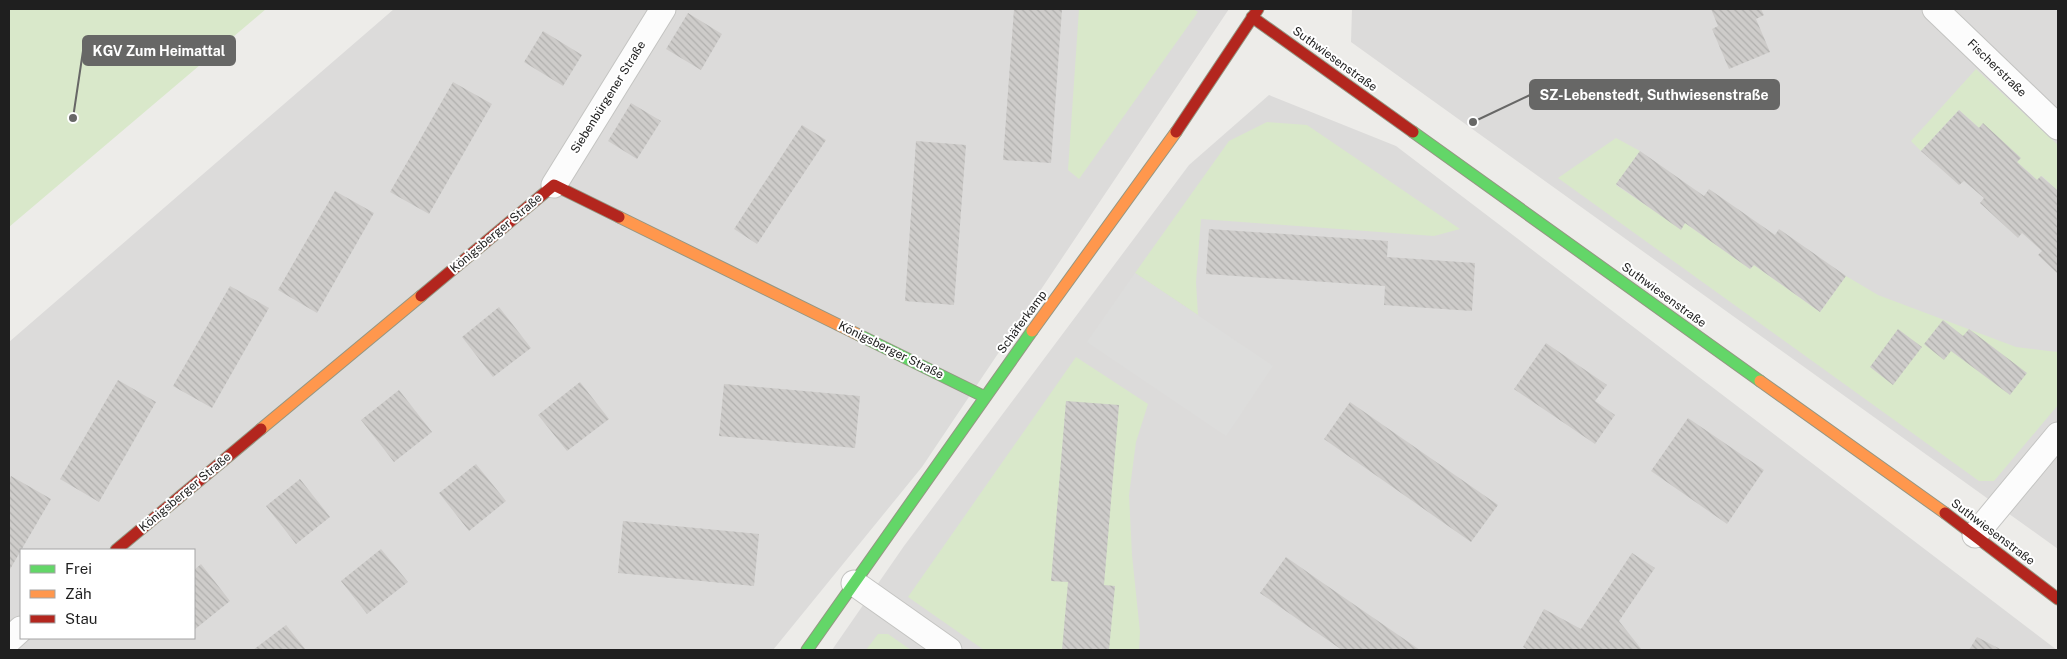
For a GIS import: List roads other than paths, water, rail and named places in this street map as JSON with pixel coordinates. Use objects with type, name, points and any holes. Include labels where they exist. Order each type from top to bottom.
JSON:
[{"type":"street","name":"Siebenbürgener Straße","points":[[554,185],[663,9]]},
{"type":"street","name":"Fischerstraße","points":[[1935,9],[2058,127]]},
{"type":"street","name":"Schäferkamp","points":[[807,650],[985,397],[1173,136],[1255,13]]},
{"type":"street","name":"Suthwiesenstraße","points":[[1255,13],[1975,535],[2058,598]]},
{"type":"street","name":"Königsberger Straße","points":[[117,549],[554,185],[985,397]]},
{"type":"street","points":[[1975,535],[2058,435]]},
{"type":"street","points":[[854,583],[949,650]]},
{"type":"street","points":[[9,640],[20,630]]},
{"type":"place","name":"KGV Zum Heimattal","points":[[73,118]]},
{"type":"place","name":"SZ-Lebenstedt, Suthwiesenstraße","points":[[1473,122]]}]
